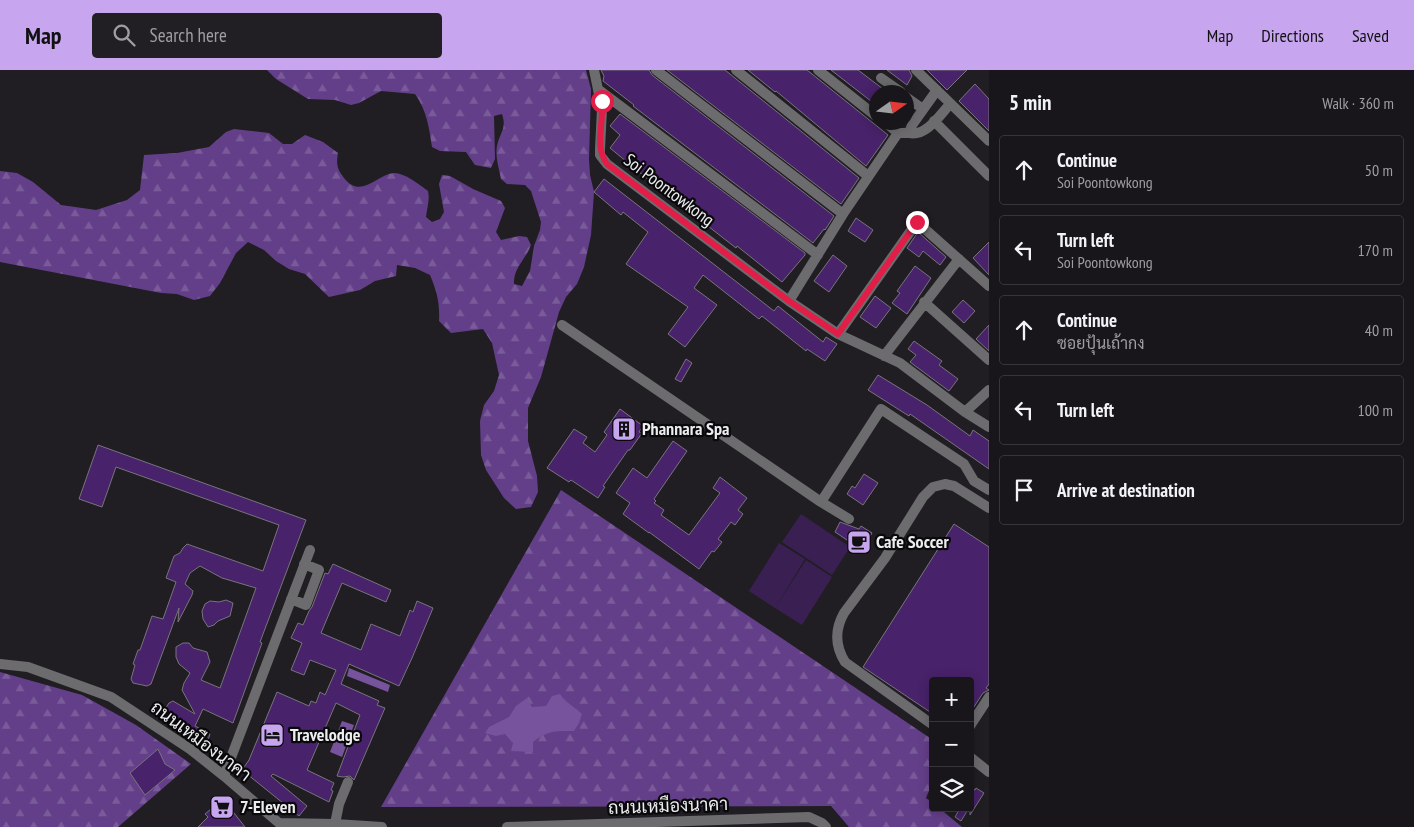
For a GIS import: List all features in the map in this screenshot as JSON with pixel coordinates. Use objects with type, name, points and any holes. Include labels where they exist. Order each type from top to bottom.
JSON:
[{"type":"street","name":"Soi Poontowkong","points":[[594,70],[602,109],[600,154],[607,164],[789,301],[838,334],[900,364],[989,428]]},
{"type":"street","points":[[656,70],[843,214]]},
{"type":"street","points":[[736,70],[868,176]]},
{"type":"street","points":[[818,70],[869,110]]},
{"type":"street","points":[[916,70],[989,141]]},
{"type":"street","points":[[881,78],[890,85]]},
{"type":"street","points":[[599,90],[818,255]]},
{"type":"street","points":[[909,133],[912,125],[936,90]]},
{"type":"street","points":[[914,103],[923,110]]},
{"type":"street","points":[[894,130],[898,133],[920,133],[950,104]]},
{"type":"street","points":[[934,121],[989,176]]},
{"type":"street","points":[[789,301],[843,214],[898,133]]},
{"type":"street","points":[[838,334],[917,222],[989,286]]},
{"type":"street","points":[[884,356],[959,259]]},
{"type":"street","points":[[924,302],[989,360]]},
{"type":"street","points":[[562,325],[821,502],[849,519]]},
{"type":"street","points":[[965,412],[989,390]]},
{"type":"street","points":[[821,502],[881,409],[964,464],[974,481],[989,490]]},
{"type":"street","points":[[929,722],[845,662],[839,653],[839,622],[885,558],[923,497],[933,487],[945,484],[954,486],[989,508]]},
{"type":"street","points":[[224,776],[310,550]]},
{"type":"street","points":[[290,599],[306,605],[319,570],[304,564]]},
{"type":"street","name":"ถนนเหมืองนาคา","points":[[0,664],[28,667],[111,696],[190,749],[224,776],[275,825],[319,826],[334,824],[382,827]]},
{"type":"street","points":[[973,722],[989,698]]},
{"type":"street","points":[[974,760],[989,772]]},
{"type":"street","points":[[334,824],[339,804],[348,782]]},
{"type":"street","name":"ถนนเหมืองนาคา","points":[[507,827],[809,817],[826,827]]},
{"type":"green space","points":[[267,70],[586,70],[591,89],[589,159],[594,192],[591,235],[584,267],[577,284],[566,297],[559,312],[541,377],[528,408],[528,441],[537,476],[538,492],[531,507],[516,509],[504,498],[486,470],[481,455],[480,421],[484,405],[494,391],[499,375],[492,343],[483,329],[451,333],[439,321],[438,298],[430,275],[415,268],[397,265],[396,276],[375,281],[360,290],[329,297],[305,274],[289,269],[264,250],[248,242],[236,253],[220,283],[210,296],[194,300],[177,294],[161,293],[0,262],[0,171],[17,173],[33,182],[61,205],[96,210],[127,200],[140,190],[144,155],[177,153],[209,147],[226,132],[234,129],[269,133],[283,144],[292,144],[305,135],[323,142],[338,153],[337,163],[340,172],[350,184],[357,187],[369,184],[388,174],[394,173],[407,177],[428,191],[429,201],[426,217],[432,222],[440,219],[444,212],[439,184],[442,175],[450,176],[473,189],[501,201],[505,208],[496,232],[501,240],[519,236],[527,237],[531,245],[514,278],[514,284],[522,286],[530,271],[534,246],[541,222],[531,191],[525,185],[507,184],[501,179],[497,162],[497,150],[503,127],[502,114],[494,116],[495,159],[491,168],[475,165],[466,152],[440,151],[432,147],[425,113],[415,94],[381,91],[359,103],[351,105],[335,100],[308,99],[276,79]]},
{"type":"green space","points":[[561,490],[929,737],[929,791],[926,798],[929,800],[929,812],[944,812],[962,827],[849,827],[831,806],[381,807]]},
{"type":"green space","points":[[0,672],[82,695],[136,725],[191,764],[118,827],[0,827]]},
{"type":"shaded area","points":[[801,514],[850,547],[832,575],[782,542]]},
{"type":"shaded area","points":[[779,543],[805,559],[775,608],[749,591]]},
{"type":"shaded area","points":[[806,560],[832,577],[802,625],[775,608]]},
{"type":"shaded area","points":[[349,668],[390,685],[388,692],[347,676]]},
{"type":"shaded area","points":[[560,694],[582,714],[574,731],[557,731],[543,735],[533,742],[533,752],[511,751],[513,743],[505,734],[496,736],[485,733],[489,727],[509,717],[516,706],[527,698],[532,707],[546,706],[552,696]]},
{"type":"shaded area","points":[[342,721],[354,725],[342,757],[330,752]]},
{"type":"building","points":[[601,70],[649,70],[652,75],[834,216],[825,230],[813,243],[633,106],[603,81],[604,76]]},
{"type":"building","points":[[667,70],[725,70],[859,178],[841,204]]},
{"type":"building","points":[[748,70],[807,70],[869,120],[869,130],[882,130],[888,135],[866,166]]},
{"type":"building","points":[[831,70],[858,70],[878,85],[869,85],[869,100]]},
{"type":"building","points":[[887,70],[909,70],[912,76],[907,85]]},
{"type":"building","points":[[927,70],[967,70],[947,90]]},
{"type":"building","points":[[975,84],[989,99],[989,131],[959,101]]},
{"type":"building","points":[[620,114],[805,253],[782,282],[737,246],[736,248],[689,213],[610,148],[620,135],[610,126]]},
{"type":"building","points":[[604,179],[774,311],[778,306],[823,342],[826,337],[837,344],[825,361],[807,349],[806,351],[762,316],[759,319],[703,275],[694,288],[717,305],[685,347],[668,334],[688,307],[626,264],[648,232],[623,212],[621,215],[594,192]]},
{"type":"building","points":[[856,218],[873,230],[865,242],[848,231]]},
{"type":"building","points":[[918,232],[946,257],[940,265],[923,251],[919,257],[907,248]]},
{"type":"building","points":[[989,242],[989,275],[973,258]]},
{"type":"building","points":[[833,255],[847,266],[829,292],[814,281]]},
{"type":"building","points":[[915,266],[931,278],[907,314],[892,303],[900,293],[897,291]]},
{"type":"building","points":[[875,296],[891,308],[876,328],[860,317]]},
{"type":"building","points":[[963,300],[975,311],[964,323],[952,312]]},
{"type":"building","points":[[989,325],[989,351],[976,339]]},
{"type":"building","points":[[914,341],[942,361],[939,365],[958,379],[949,391],[910,362],[916,355],[908,349]]},
{"type":"building","points":[[686,359],[692,363],[681,382],[675,379]]},
{"type":"building","points":[[878,375],[927,405],[970,436],[973,430],[989,441],[989,469],[910,414],[909,416],[868,390]]},
{"type":"building","points":[[620,409],[643,426],[639,432],[642,433],[603,486],[605,487],[598,498],[571,480],[569,482],[547,468],[574,429],[587,437],[583,443],[595,452],[607,435],[604,432]]},
{"type":"building","points":[[673,441],[687,451],[654,499],[656,501],[654,503],[664,510],[661,515],[689,535],[720,493],[713,488],[720,477],[747,498],[738,510],[743,514],[735,525],[731,522],[718,539],[722,542],[714,552],[712,551],[699,569],[623,514],[630,503],[616,493],[633,468],[647,478]]},
{"type":"building","points":[[98,445],[306,520],[260,642],[262,643],[233,723],[203,709],[195,726],[210,734],[207,743],[203,743],[198,737],[188,732],[189,728],[179,720],[171,718],[165,709],[173,701],[195,714],[182,690],[190,673],[179,664],[176,657],[176,647],[183,643],[189,643],[193,648],[207,652],[210,662],[201,680],[220,688],[256,588],[222,578],[200,566],[190,573],[185,584],[193,591],[192,595],[178,622],[179,608],[151,684],[147,686],[133,683],[131,679],[135,665],[133,664],[152,616],[163,619],[176,582],[166,578],[174,556],[180,553],[187,544],[263,571],[279,525],[116,467],[102,507],[79,499]]},
{"type":"building","points":[[864,474],[878,483],[863,505],[847,494],[852,486],[855,488]]},
{"type":"building","name":"Cafe Soccer","points":[[840,522],[859,529],[861,526],[872,533],[862,550],[835,532]]},
{"type":"building","points":[[954,524],[989,547],[989,684],[986,688],[989,690],[983,693],[974,707],[974,677],[929,677],[929,711],[863,667]]},
{"type":"building","points":[[333,564],[391,590],[386,602],[342,583],[321,633],[361,650],[371,624],[400,636],[410,610],[413,612],[417,601],[433,608],[399,686],[349,664],[341,684],[379,701],[377,705],[385,708],[354,780],[350,776],[337,776],[360,715],[336,703],[307,770],[334,783],[329,802],[273,774],[271,776],[307,806],[299,816],[242,770],[249,760],[277,692],[309,706],[311,701],[316,703],[320,692],[325,695],[336,670],[310,660],[304,675],[291,670],[302,643],[291,638],[298,623],[303,625],[325,573],[328,574]]},
{"type":"building","points":[[226,600],[233,603],[230,616],[208,627],[203,619],[202,611],[205,604],[210,601],[219,602]]},
{"type":"building","points":[[158,749],[165,764],[175,770],[145,795],[130,773]]},
{"type":"building","points":[[976,788],[984,793],[974,809],[974,789]]},
{"type":"building","name":"7-Eleven","points":[[223,799],[245,827],[198,827],[208,817],[205,814]]},
{"type":"building","points":[[958,812],[967,812],[961,821],[955,817]]},
{"type":"place","name":"Phannara Spa","points":[[624,429]]},
{"type":"place","name":"Cafe Soccer","points":[[859,542]]},
{"type":"place","name":"Travelodge","points":[[272,735]]},
{"type":"place","name":"7-Eleven","points":[[222,807]]},
{"type":"route","points":[[602,101],[600,154],[607,164],[789,301],[838,334],[917,222]]}]
